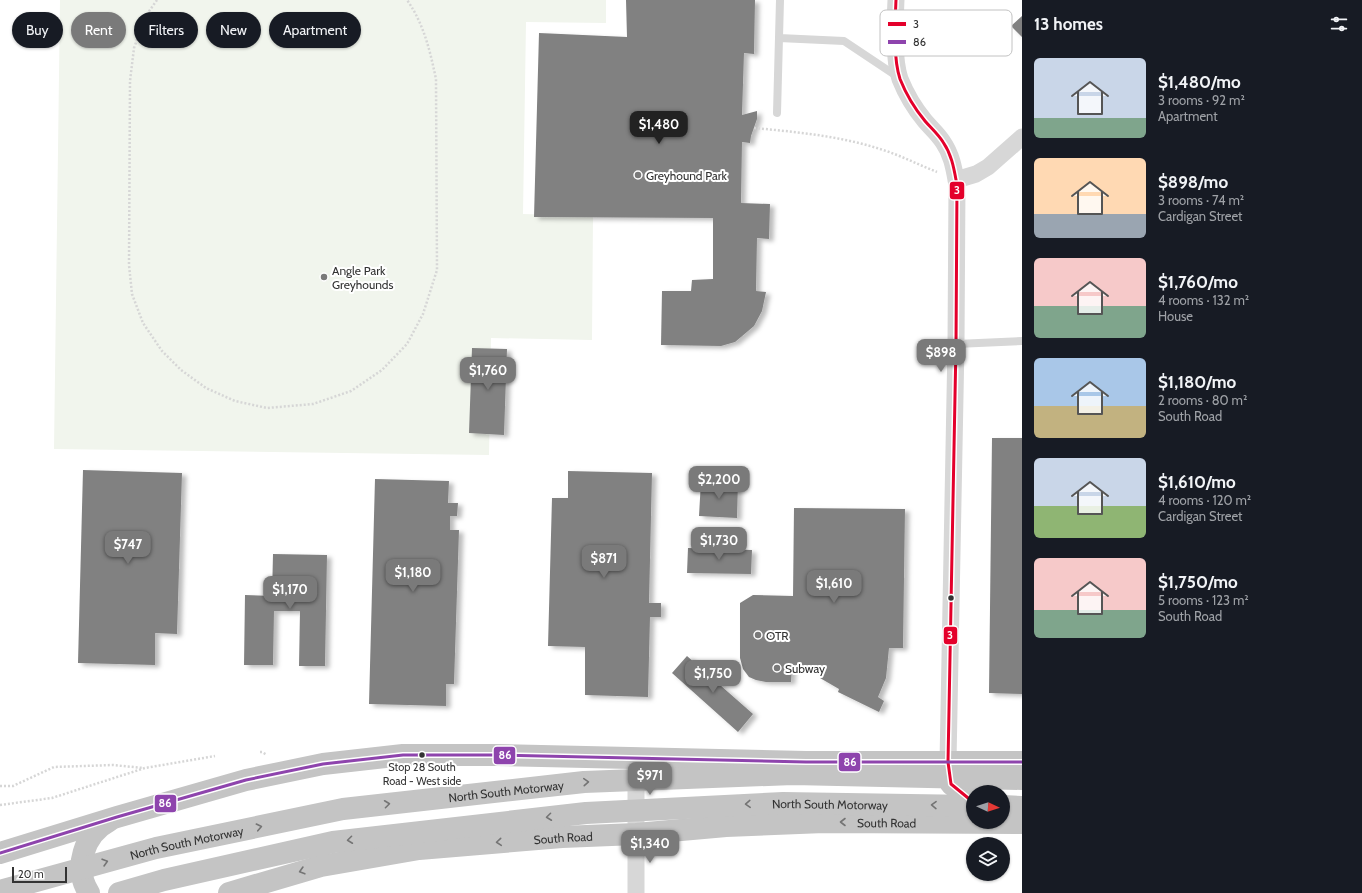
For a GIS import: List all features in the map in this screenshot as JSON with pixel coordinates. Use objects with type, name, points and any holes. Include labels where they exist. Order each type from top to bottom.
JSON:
[{"type":"highway","points":[[3,850],[246,780],[323,764],[395,756],[487,755],[806,762],[1022,762]]},
{"type":"highway","points":[[948,762],[951,784],[966,796]]},
{"type":"highway","name":"North South Motorway","points":[[0,892],[156,848],[343,809],[584,782],[794,774],[1022,779]]},
{"type":"highway","name":"North South Motorway","points":[[119,893],[164,880],[333,842],[586,813],[782,803],[966,806]]},
{"type":"highway","points":[[1010,806],[1022,806]]},
{"type":"highway","points":[[1010,815],[1022,818]]},
{"type":"highway","points":[[89,893],[86,888],[82,871],[83,854],[90,838],[102,825],[117,816]]},
{"type":"highway","name":"South Road","points":[[229,893],[321,866],[419,849],[562,837],[636,834],[726,826],[824,822],[1022,823]]},
{"type":"street","points":[[896,56],[900,78],[910,99],[950,154],[955,168],[956,180],[958,221],[948,762]]},
{"type":"street","points":[[956,180],[976,174],[988,167],[1022,137]]},
{"type":"street","points":[[636,758],[636,893]]},
{"type":"lane","points":[[777,113],[780,0]]},
{"type":"lane","points":[[779,38],[844,41],[900,78]]},
{"type":"lane","points":[[956,344],[1022,341]]},
{"type":"path","points":[[157,0],[145,17],[134,48],[130,81],[129,265],[132,294],[143,322],[158,346],[181,370],[206,388],[235,401],[267,408],[313,404],[352,391],[382,370],[407,344],[423,314],[437,270],[436,79],[431,52],[421,22],[407,0]]},
{"type":"path","points":[[754,128],[831,137],[854,142],[894,154],[956,180]]},
{"type":"path","points":[[0,805],[52,798],[145,768],[215,756]]},
{"type":"path","points":[[0,786],[13,786],[54,767],[113,765],[145,768]]},
{"type":"shaded area","name":"Angle Park Greyhounds","points":[[60,0],[606,0],[606,23],[526,22],[523,214],[593,216],[592,340],[491,338],[489,455],[54,449],[59,48],[63,48],[63,12],[60,12]]},
{"type":"building","name":"Greyhound Park","points":[[626,0],[755,0],[754,54],[744,53],[742,115],[757,111],[757,119],[750,143],[742,142],[741,203],[770,204],[769,239],[757,238],[756,291],[766,292],[762,311],[754,326],[735,342],[721,346],[661,345],[662,291],[691,291],[692,280],[713,279],[713,218],[534,217],[539,33],[627,37]]},
{"type":"building","points":[[1022,16],[1022,37],[1012,27],[1012,25]]},
{"type":"building","points":[[472,348],[507,349],[504,435],[469,433]]},
{"type":"building","points":[[992,438],[1022,438],[1022,694],[989,693]]},
{"type":"building","points":[[83,470],[182,473],[177,634],[155,633],[155,665],[78,663]]},
{"type":"building","points":[[568,471],[652,473],[649,603],[661,603],[661,617],[650,617],[648,697],[585,695],[585,647],[548,646],[552,498],[568,498]]},
{"type":"building","points":[[375,479],[449,481],[448,503],[458,503],[457,516],[450,516],[450,530],[459,530],[454,684],[446,684],[446,706],[369,704]]},
{"type":"building","points":[[701,481],[738,483],[737,518],[699,516]]},
{"type":"building","points":[[794,508],[905,509],[903,648],[889,648],[886,678],[878,697],[884,701],[879,712],[838,692],[839,689],[820,678],[820,667],[792,666],[791,682],[766,682],[756,680],[749,677],[743,669],[740,658],[740,603],[753,595],[793,596]]},
{"type":"building","points":[[688,548],[752,550],[751,574],[687,573]]},
{"type":"building","points":[[273,554],[327,555],[325,666],[299,666],[300,611],[274,611],[273,665],[244,665],[245,595],[272,596]]},
{"type":"building","points":[[687,656],[753,714],[738,732],[672,673]]},
{"type":"transit line","name":"3","points":[[896,0],[896,10]]},
{"type":"transit line","name":"3","points":[[896,56],[900,79],[908,96],[925,121],[939,136],[949,152],[957,185],[956,344],[948,762],[951,784],[966,796]]},
{"type":"transit line","name":"86","points":[[0,853],[117,817],[246,780],[323,764],[403,755],[495,755],[806,762],[1022,762]]},
{"type":"place","name":"Greyhound Park","points":[[638,175]]},
{"type":"place","name":"Angle Park Greyhounds","points":[[324,277]]},
{"type":"place","name":"OTR","points":[[758,635]]},
{"type":"place","name":"Subway","points":[[777,668]]},
{"type":"place","name":"Stop 28 South Road - West side","points":[[422,755]]}]
